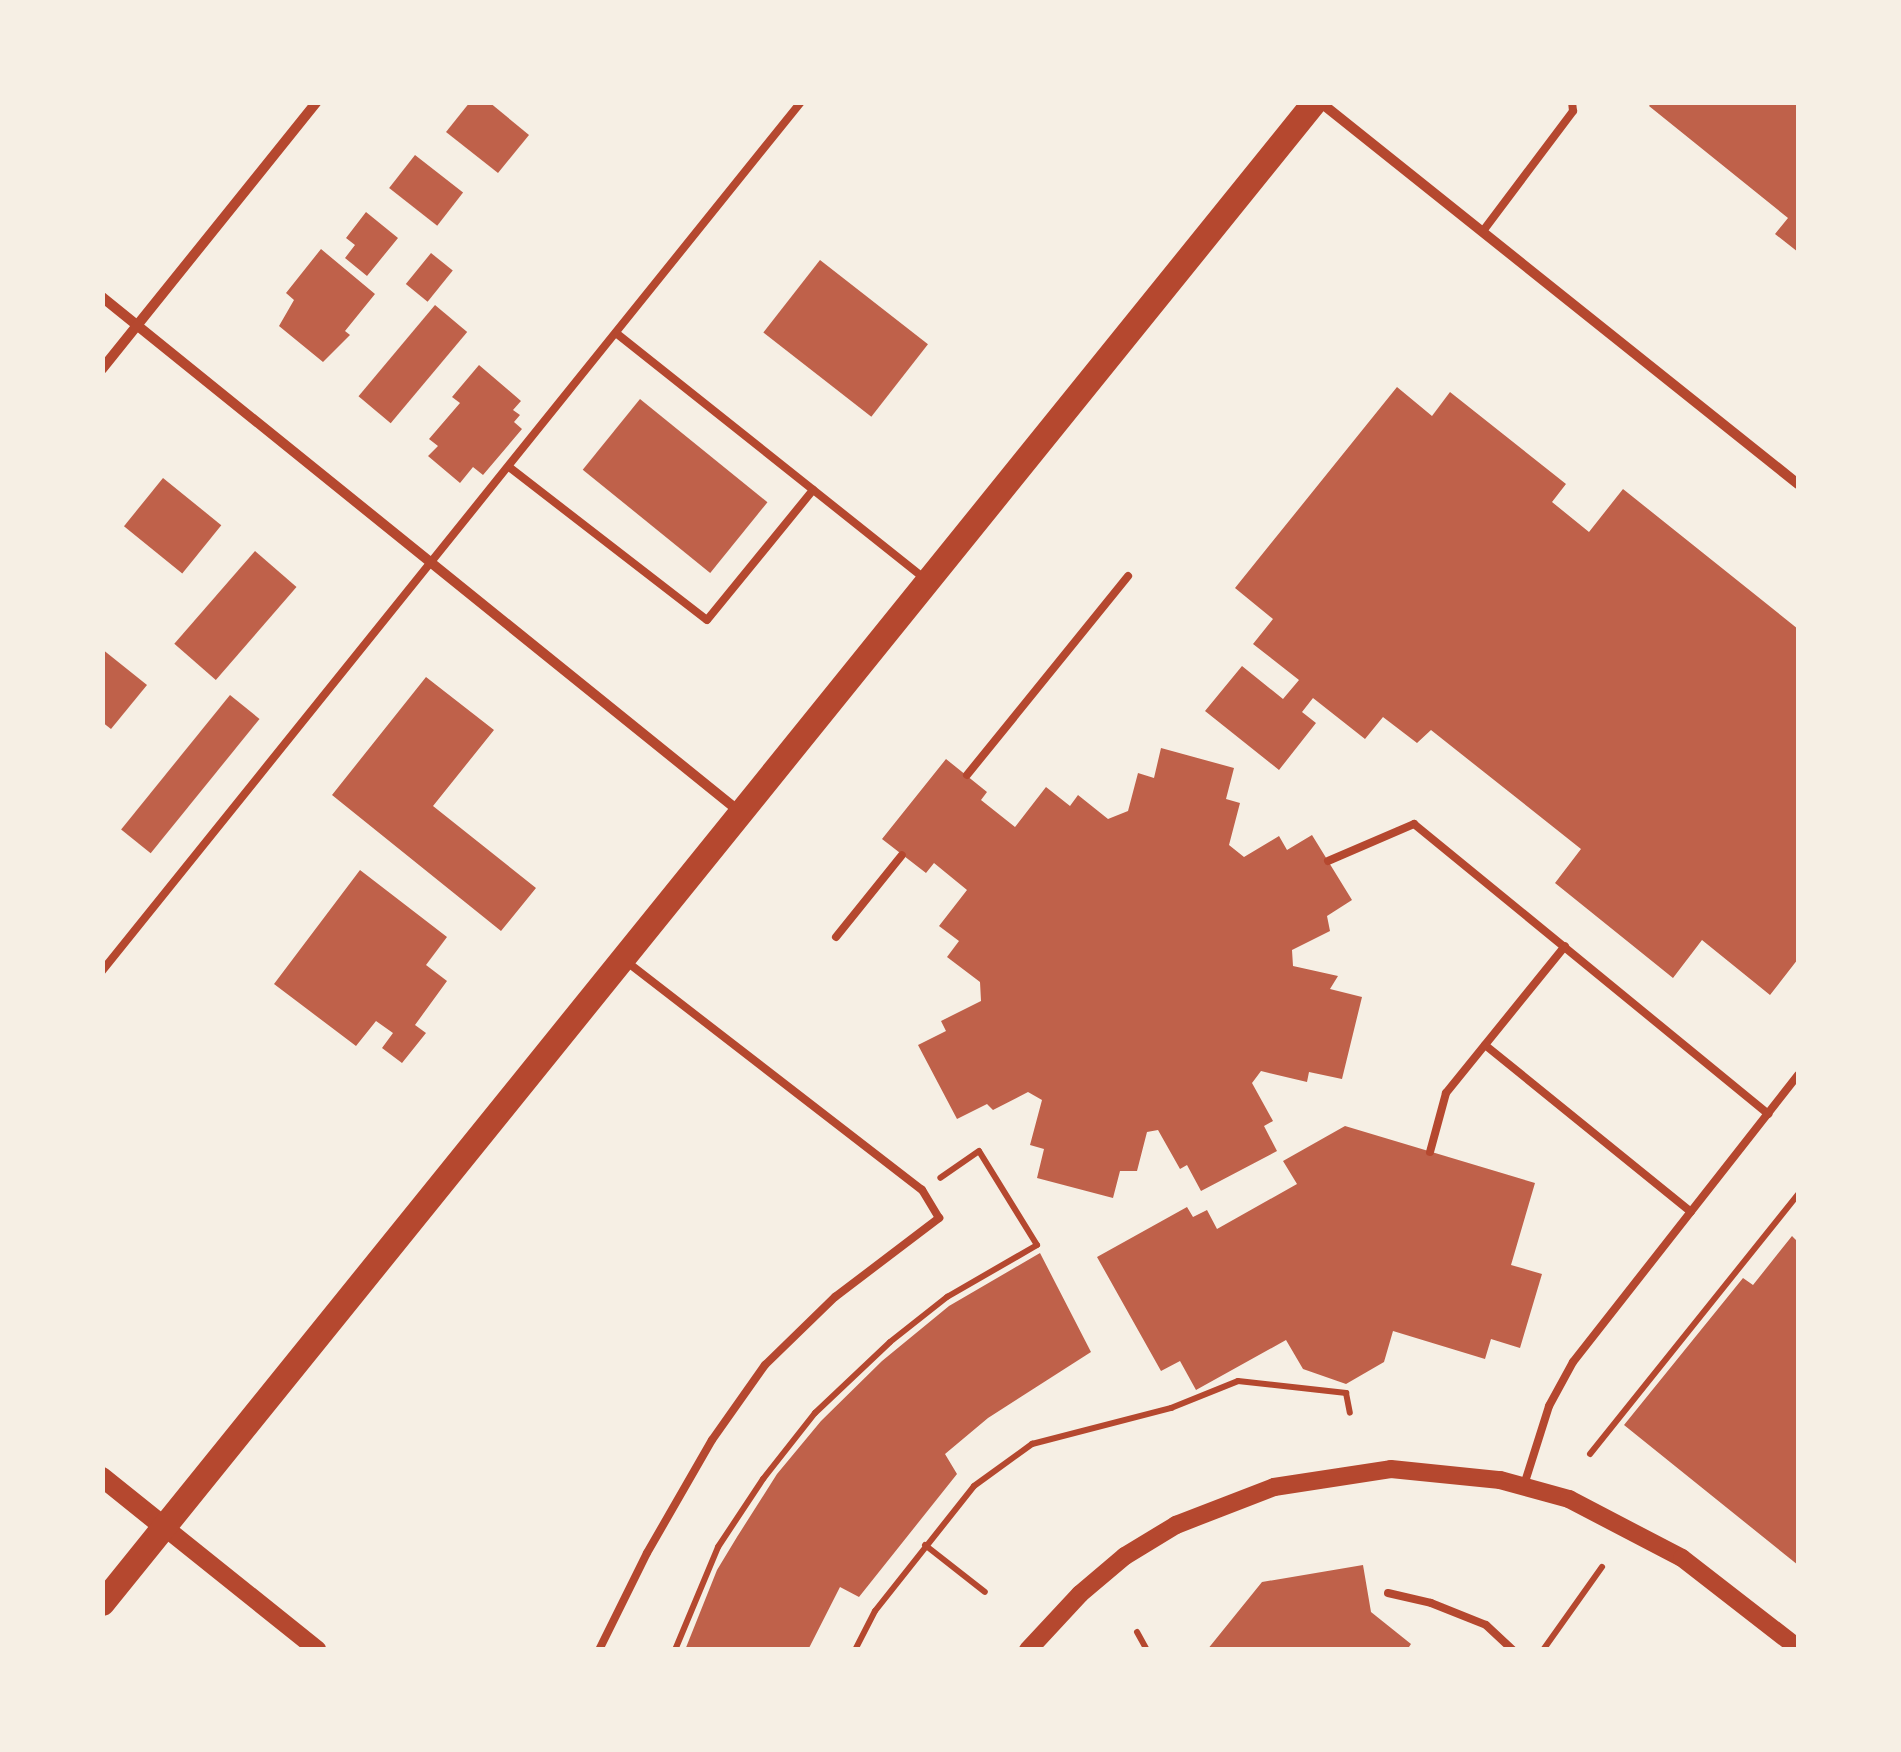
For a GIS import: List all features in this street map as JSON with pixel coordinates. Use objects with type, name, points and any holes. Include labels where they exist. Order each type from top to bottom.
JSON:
[{"type":"main road","points":[[102,1603],[1317,102]]},
{"type":"main road","points":[[102,1477],[164,1526]]},
{"type":"street","points":[[102,369],[317,102]]},
{"type":"street","points":[[1317,102],[1798,484]]},
{"type":"street","points":[[102,297],[741,812]]},
{"type":"street","points":[[1028,1650],[1080,1594],[1125,1556],[1176,1524],[1274,1487],[1391,1469],[1450,1472],[1524,1485],[1569,1499],[1682,1558],[1798,1648]]},
{"type":"street","points":[[164,1526],[318,1650]]},
{"type":"lane","points":[[102,971],[801,102]]},
{"type":"lane","points":[[1483,231],[1573,111],[1572,102]]},
{"type":"lane","points":[[616,333],[928,581]]},
{"type":"lane","points":[[509,468],[707,620],[812,490]]},
{"type":"lane","points":[[967,775],[1128,576]]},
{"type":"lane","points":[[1328,861],[1414,824],[1768,1114]]},
{"type":"lane","points":[[836,937],[902,855]]},
{"type":"lane","points":[[1430,1152],[1446,1093],[1566,946]]},
{"type":"lane","points":[[599,1650],[646,1553],[712,1440],[764,1365],[835,1297],[939,1218],[922,1190],[622,958]]},
{"type":"lane","points":[[1485,1045],[1691,1212]]},
{"type":"lane","points":[[1524,1485],[1549,1406],[1573,1362],[1798,1076]]},
{"type":"lane","points":[[1388,1593],[1432,1603],[1486,1625],[1513,1650]]},
{"type":"path","points":[[675,1650],[718,1547],[763,1479],[816,1413],[890,1342],[948,1297],[1037,1245],[979,1152],[922,1190]]},
{"type":"path","points":[[1590,1454],[1798,1194]]},
{"type":"path","points":[[856,1650],[875,1612],[974,1486],[1032,1444],[1171,1408],[1238,1382],[1346,1393],[1350,1413]]},
{"type":"path","points":[[926,1545],[984,1592]]},
{"type":"path","points":[[1544,1650],[1602,1567]]},
{"type":"path","points":[[1137,1632],[1147,1650]]},
{"type":"building","points":[[470,102],[489,102],[529,135],[498,173],[446,132]]},
{"type":"building","points":[[1652,102],[1798,102],[1798,252],[1775,234],[1788,218],[1649,106]]},
{"type":"building","points":[[415,155],[463,193],[437,226],[389,188]]},
{"type":"building","points":[[366,212],[398,238],[367,276],[345,258],[355,245],[346,238]]},
{"type":"building","points":[[321,249],[375,294],[345,331],[350,335],[323,362],[279,326],[294,300],[286,293]]},
{"type":"building","points":[[431,253],[453,271],[428,302],[406,284]]},
{"type":"building","points":[[820,260],[928,344],[871,417],[763,332]]},
{"type":"building","points":[[435,305],[467,332],[391,423],[359,396]]},
{"type":"building","points":[[479,365],[521,401],[513,410],[520,415],[514,422],[522,429],[483,475],[473,467],[460,483],[428,456],[438,446],[429,439],[460,403],[452,397]]},
{"type":"building","points":[[1397,387],[1432,416],[1450,392],[1566,484],[1552,502],[1589,532],[1623,489],[1798,629],[1798,959],[1770,995],[1702,940],[1673,978],[1555,883],[1581,849],[1431,730],[1417,743],[1383,717],[1365,739],[1313,698],[1302,712],[1316,723],[1279,770],[1205,711],[1242,666],[1283,699],[1299,680],[1253,644],[1273,619],[1235,588]]},
{"type":"building","points":[[640,399],[767,502],[710,573],[583,470]]},
{"type":"building","points":[[163,478],[221,525],[182,573],[124,526]]},
{"type":"building","points":[[255,551],[297,587],[216,680],[174,644]]},
{"type":"building","points":[[102,649],[147,685],[111,729],[102,722]]},
{"type":"building","points":[[426,677],[494,730],[433,806],[536,888],[501,931],[332,795]]},
{"type":"building","points":[[230,695],[260,719],[151,853],[121,829]]},
{"type":"building","points":[[1161,748],[1234,768],[1226,799],[1240,803],[1229,845],[1244,857],[1279,836],[1287,850],[1312,835],[1352,900],[1327,916],[1330,931],[1292,950],[1293,966],[1338,976],[1330,989],[1362,997],[1342,1079],[1309,1072],[1307,1082],[1261,1071],[1252,1083],[1273,1121],[1264,1126],[1277,1151],[1201,1191],[1187,1165],[1180,1169],[1158,1130],[1147,1132],[1137,1171],[1120,1171],[1113,1198],[1037,1178],[1044,1149],[1030,1145],[1042,1100],[1028,1092],[993,1110],[987,1104],[957,1119],[918,1045],[946,1031],[941,1021],[981,1001],[980,982],[947,957],[959,941],[939,926],[967,890],[934,863],[926,873],[882,839],[946,759],[987,792],[981,800],[1015,827],[1046,787],[1070,806],[1078,795],[1108,819],[1128,811],[1138,773],[1154,778]]},
{"type":"building","points":[[360,870],[447,937],[426,965],[447,981],[415,1025],[426,1033],[402,1063],[382,1048],[393,1033],[376,1021],[356,1046],[274,984]]},
{"type":"building","points":[[1345,1126],[1535,1183],[1511,1265],[1542,1274],[1520,1348],[1491,1339],[1485,1359],[1393,1331],[1384,1362],[1346,1384],[1303,1369],[1286,1340],[1196,1390],[1180,1361],[1161,1371],[1097,1257],[1187,1207],[1193,1217],[1207,1210],[1217,1229],[1297,1184],[1283,1161]]},
{"type":"building","points":[[1792,1236],[1798,1242],[1798,1565],[1624,1425],[1743,1278],[1753,1285]]},
{"type":"building","points":[[1040,1253],[1091,1352],[988,1418],[945,1454],[957,1474],[859,1597],[840,1587],[808,1650],[685,1650],[717,1570],[777,1474],[821,1421],[882,1361],[949,1306]]},
{"type":"building","points":[[1363,1565],[1371,1612],[1411,1644],[1407,1650],[1207,1650],[1262,1582]]}]
